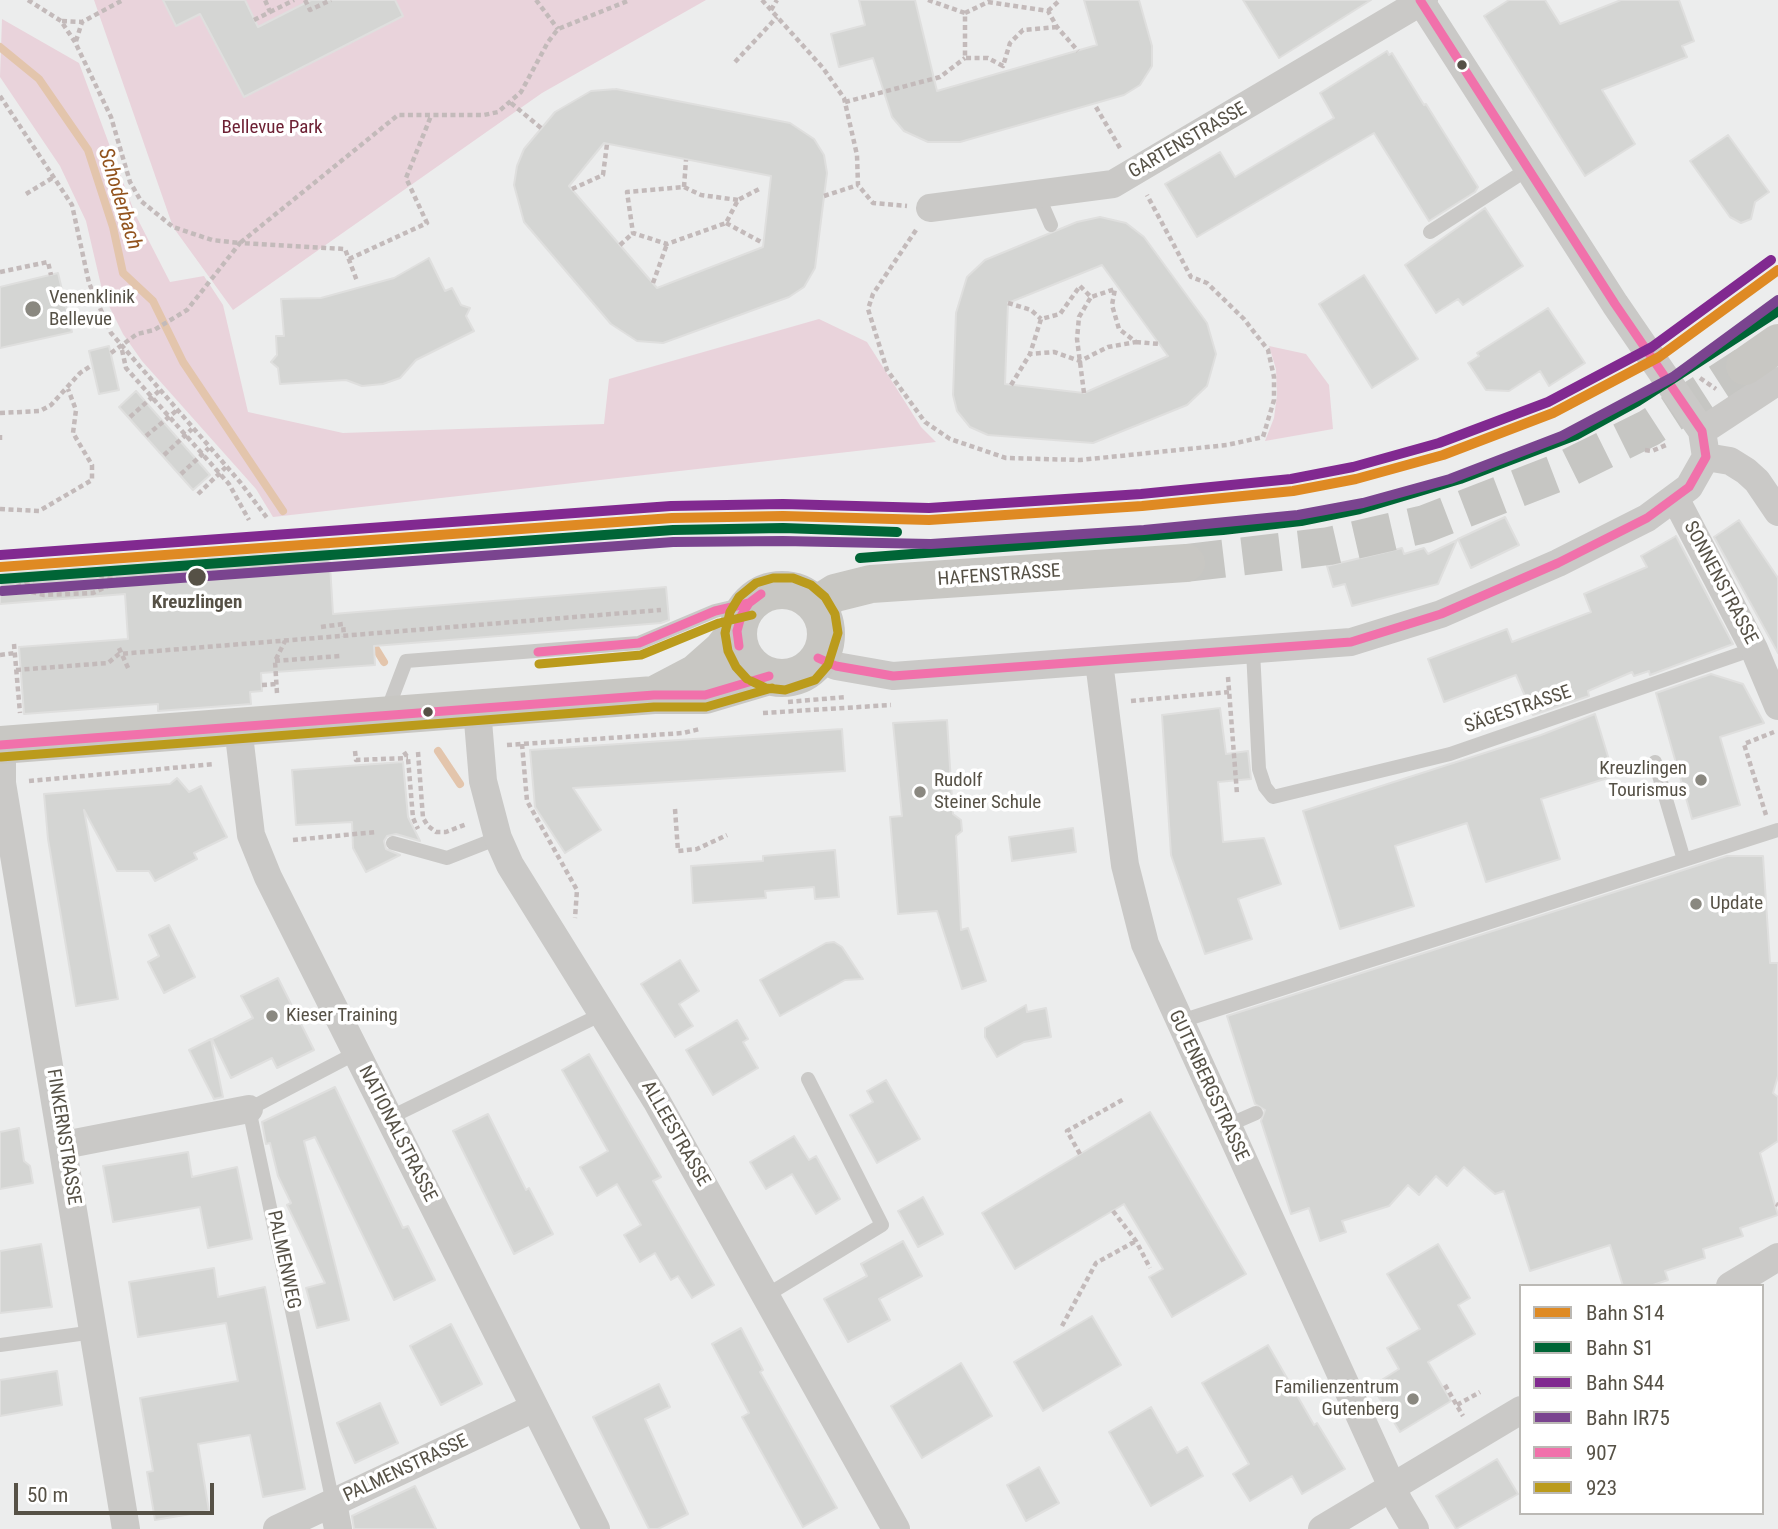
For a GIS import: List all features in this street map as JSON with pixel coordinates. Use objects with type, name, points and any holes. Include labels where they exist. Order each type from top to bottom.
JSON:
[{"type":"main road","points":[[1749,380],[1778,344]]},
{"type":"main road","name":"HAFENSTRASSE","points":[[816,605],[835,593],[871,584],[1186,563]]},
{"type":"main road","points":[[8,738],[240,744],[385,716],[485,729],[654,695],[705,695],[769,676],[796,675],[809,669],[818,658],[826,631],[816,605],[804,595],[790,590],[761,594],[722,650],[696,673],[654,695]]},
{"type":"main road","points":[[743,617],[739,646],[746,660],[756,670],[769,676]]},
{"type":"street","points":[[1422,1],[1615,304],[1684,381],[1704,444],[1757,481],[1778,512]]},
{"type":"street","name":"GARTENSTRASSE","points":[[930,208],[1113,184],[1422,1]]},
{"type":"street","points":[[818,658],[836,666],[893,676],[1351,642],[1441,614],[1607,540],[1675,498],[1689,487],[1704,444],[1749,380]]},
{"type":"street","name":"SONNENSTRASSE","points":[[1675,498],[1755,649],[1778,706]]},
{"type":"street","name":"GUTENBERGSTRASSE","points":[[1099,662],[1125,865],[1145,944],[1178,1022],[1392,1486],[1415,1529]]},
{"type":"street","name":"ALLEESTRASSE","points":[[485,729],[482,781],[495,827],[510,865],[656,1100],[767,1294],[896,1529]]},
{"type":"street","name":"FINKERNSTRASSE","points":[[8,738],[2,783],[126,1529]]},
{"type":"street","name":"NATIONALSTRASSE","points":[[240,744],[251,835],[268,877],[596,1529]]},
{"type":"street","points":[[64,1145],[249,1109]]},
{"type":"street","points":[[1733,1284],[1778,1257]]},
{"type":"street","name":"PALMENSTRASSE","points":[[277,1529],[335,1516],[534,1408]]},
{"type":"street","points":[[1322,1529],[1519,1411]]},
{"type":"lane","points":[[1430,232],[1528,169]]},
{"type":"lane","points":[[1038,195],[1051,225]]},
{"type":"lane","points":[[385,716],[406,661],[639,643],[715,611],[743,617]]},
{"type":"lane","name":"SÄGESTRASSE","points":[[1253,651],[1259,769],[1265,787],[1273,797],[1450,754],[1755,649]]},
{"type":"lane","points":[[1655,762],[1684,860]]},
{"type":"lane","points":[[390,837],[447,858],[495,827]]},
{"type":"lane","points":[[1178,1022],[1775,831]]},
{"type":"lane","points":[[389,1118],[602,1014]]},
{"type":"lane","points":[[249,1109],[356,1053]]},
{"type":"lane","points":[[767,1294],[882,1225],[808,1079]]},
{"type":"lane","name":"PALMENWEG","points":[[249,1109],[335,1516]]},
{"type":"lane","points":[[1226,1126],[1256,1113]]},
{"type":"lane","points":[[0,1345],[94,1332]]},
{"type":"path","points":[[28,0],[61,21],[75,42],[111,117],[130,182],[141,201],[173,227],[212,240],[345,249],[357,281]]},
{"type":"path","points":[[61,21],[82,22],[123,0]]},
{"type":"path","points":[[265,0],[270,12]]},
{"type":"path","points":[[254,20],[294,0]]},
{"type":"path","points":[[305,0],[310,10],[331,0]]},
{"type":"path","points":[[536,0],[558,29]]},
{"type":"path","points":[[111,354],[137,334],[154,330],[187,310],[240,243],[398,115],[484,115],[511,103],[558,29],[630,0]]},
{"type":"path","points":[[762,0],[824,68],[845,102],[857,155],[858,185],[873,203],[930,208],[873,294],[868,309],[887,370],[925,422],[950,439],[1006,458],[1093,459],[1213,447],[1263,438],[1274,400],[1274,377],[1268,350],[1244,319],[1206,283],[1191,277],[1150,204],[1137,172],[1108,131],[1096,107]]},
{"type":"path","points":[[771,10],[777,0]]},
{"type":"path","points":[[928,0],[965,12],[988,1],[1048,11]]},
{"type":"path","points":[[1048,11],[1060,0]]},
{"type":"path","points":[[1048,11],[1056,27],[1078,51]]},
{"type":"path","points":[[965,12],[965,58]]},
{"type":"path","points":[[735,62],[777,18]]},
{"type":"path","points":[[75,42],[82,22]]},
{"type":"path","points":[[845,102],[940,77],[965,58],[989,58],[1004,69],[1010,43],[1023,30],[1056,27]]},
{"type":"path","points":[[0,96],[72,205],[89,283],[102,317],[121,346],[267,518]]},
{"type":"path","points":[[511,103],[541,128]]},
{"type":"path","points":[[349,259],[427,223],[406,178],[431,115]]},
{"type":"path","points":[[572,189],[603,175],[607,144]]},
{"type":"path","points":[[684,187],[686,160]]},
{"type":"path","points":[[26,194],[54,177]]},
{"type":"path","points":[[824,196],[858,185]]},
{"type":"path","points":[[633,233],[627,192],[684,187],[701,195],[738,200]]},
{"type":"path","points":[[633,233],[667,244],[726,223],[738,200],[761,188]]},
{"type":"path","points":[[726,223],[763,243]]},
{"type":"path","points":[[620,245],[633,233]]},
{"type":"path","points":[[653,284],[667,244]]},
{"type":"path","points":[[0,272],[48,262],[51,275]]},
{"type":"path","points":[[1041,318],[1060,314],[1080,286],[1091,297]]},
{"type":"path","points":[[1084,393],[1079,317],[1091,297],[1115,289],[1112,304],[1119,329],[1136,342]]},
{"type":"path","points":[[1008,303],[1031,310],[1041,318]]},
{"type":"path","points":[[1011,385],[1030,354],[1041,318]]},
{"type":"path","points":[[1030,354],[1054,352],[1080,361],[1108,347],[1136,342],[1160,344]]},
{"type":"path","points":[[121,346],[126,368],[220,473],[249,520]]},
{"type":"path","points":[[0,413],[40,411],[92,365]]},
{"type":"path","points":[[1684,381],[1749,380]]},
{"type":"path","points":[[0,509],[39,511],[92,480],[92,465],[73,433],[76,410],[68,389]]},
{"type":"path","points":[[130,417],[159,391]]},
{"type":"path","points":[[146,436],[176,411]]},
{"type":"path","points":[[164,455],[192,429]]},
{"type":"path","points":[[1644,450],[1652,452],[1666,445]]},
{"type":"path","points":[[181,474],[209,448]]},
{"type":"path","points":[[198,494],[226,467]]},
{"type":"path","points":[[14,588],[43,576],[90,573],[118,580],[310,565]]},
{"type":"path","points":[[0,589],[14,588],[44,595],[93,593],[118,580]]},
{"type":"path","points":[[16,670],[107,663],[119,651],[285,641],[671,609]]},
{"type":"path","points":[[321,627],[344,624],[344,636]]},
{"type":"path","points":[[278,706],[275,661],[285,641]]},
{"type":"path","points":[[8,738],[16,670],[14,644]]},
{"type":"path","points":[[119,651],[129,670]]},
{"type":"path","points":[[0,654],[15,653]]},
{"type":"path","points":[[275,661],[340,656]]},
{"type":"path","points":[[1228,676],[1237,794]]},
{"type":"path","points":[[262,685],[277,684]]},
{"type":"path","points":[[1106,703],[1229,692]]},
{"type":"path","points":[[754,714],[899,704]]},
{"type":"path","points":[[485,729],[522,744],[683,733],[705,727]]},
{"type":"path","points":[[1775,831],[1744,744],[1778,731]]},
{"type":"path","points":[[2,783],[240,744]]},
{"type":"path","points":[[522,744],[530,811],[577,890],[579,904],[574,922]]},
{"type":"path","points":[[355,751],[356,761],[408,758]]},
{"type":"path","points":[[404,752],[408,758],[413,818],[421,835]]},
{"type":"path","points":[[418,752],[423,818],[428,826],[436,832],[495,827]]},
{"type":"path","points":[[675,809],[678,851],[697,849],[727,835]]},
{"type":"path","points":[[293,840],[390,837]]},
{"type":"path","points":[[1080,1154],[1067,1131],[1124,1099]]},
{"type":"path","points":[[1113,1211],[1136,1241],[1150,1268]]},
{"type":"path","points":[[1062,1326],[1096,1263],[1136,1241]]},
{"type":"path","points":[[1446,1385],[1467,1423]]},
{"type":"path","points":[[1457,1405],[1480,1392]]},
{"type":"green space","name":"Bellevue Park","points":[[94,0],[706,0],[542,93],[233,310],[173,227]]},
{"type":"green space","points":[[2,19],[79,63],[135,214],[170,282],[204,276],[223,305],[248,412],[343,433],[604,424],[609,379],[819,319],[867,342],[921,427],[936,442],[273,517],[256,489],[142,361],[123,334],[103,294],[86,221],[60,166],[0,77]]},
{"type":"green space","points":[[1269,346],[1306,354],[1329,385],[1333,429],[1265,441],[1274,418],[1277,395],[1276,369]]},
{"type":"building","points":[[163,0],[245,0],[258,27],[311,0],[395,0],[403,16],[244,97],[200,14],[176,26]]},
{"type":"building","points":[[859,0],[915,0],[937,91],[1097,45],[1084,0],[1139,0],[1152,46],[1152,66],[1140,85],[1124,95],[960,142],[928,142],[904,131],[892,117],[873,58],[839,67],[831,34],[865,25]]},
{"type":"building","points":[[1243,0],[1371,0],[1279,58]]},
{"type":"building","points":[[1509,0],[1545,0],[1560,24],[1621,0],[1679,0],[1694,41],[1682,46],[1687,57],[1602,90],[1635,144],[1585,176],[1484,16]]},
{"type":"building","points":[[1387,51],[1389,55],[1392,53],[1478,187],[1475,192],[1429,221],[1374,133],[1197,237],[1165,184],[1220,152],[1235,177],[1334,118],[1320,93]]},
{"type":"building","points":[[616,89],[790,123],[814,139],[824,155],[827,173],[815,268],[804,287],[789,297],[663,343],[637,341],[611,324],[524,222],[514,185],[517,166],[524,149],[555,112],[591,91]],"holes":[[[604,143],[771,176],[763,247],[657,288],[569,186]]]},
{"type":"building","points":[[1728,135],[1769,192],[1755,202],[1751,219],[1741,223],[1730,217],[1690,161]]},
{"type":"building","points":[[1485,208],[1523,266],[1463,305],[1458,299],[1436,313],[1405,265]]},
{"type":"building","points":[[1100,217],[1126,223],[1144,237],[1207,323],[1216,354],[1207,386],[1187,405],[1093,443],[988,435],[970,427],[957,411],[953,395],[956,313],[967,277],[985,260],[1077,222]],"holes":[[[1102,265],[1168,356],[1084,393],[1005,384],[1008,303]]]},
{"type":"building","points":[[429,258],[445,291],[452,288],[461,305],[470,308],[466,316],[474,331],[416,360],[400,378],[383,384],[362,386],[346,380],[280,384],[278,368],[271,362],[277,355],[276,336],[284,336],[281,299],[321,298],[394,278]]},
{"type":"building","name":"Venenklinik Bellevue","points":[[58,273],[72,332],[0,348],[0,287]]},
{"type":"building","points":[[1364,275],[1418,359],[1372,388],[1319,304]]},
{"type":"building","points":[[1548,308],[1585,363],[1549,386],[1540,371],[1509,391],[1486,390],[1468,363],[1479,356],[1477,353]]},
{"type":"building","points":[[109,346],[119,390],[99,394],[89,351]]},
{"type":"building","points":[[136,391],[210,475],[193,490],[119,407]]},
{"type":"building","points":[[1505,517],[1519,545],[1471,568],[1458,539]]},
{"type":"building","points":[[1739,520],[1778,578],[1778,653],[1714,537]]},
{"type":"building","points":[[1676,536],[1733,644],[1650,675],[1649,671],[1634,676],[1632,672],[1588,691],[1589,696],[1533,715],[1516,675],[1444,702],[1428,659],[1507,629],[1512,642],[1591,612],[1584,594],[1647,567],[1641,556]]},
{"type":"building","points":[[1457,540],[1438,584],[1352,606],[1345,584],[1333,587],[1327,566],[1402,548],[1404,554],[1424,548],[1428,554]]},
{"type":"building","points":[[329,549],[333,614],[666,587],[669,620],[661,623],[374,646],[375,665],[261,673],[262,691],[250,692],[251,704],[158,711],[158,704],[24,714],[19,647],[128,639],[125,594],[0,604],[0,574]]},
{"type":"building","points":[[1711,674],[1743,684],[1764,723],[1720,737],[1740,805],[1692,819],[1656,693]]},
{"type":"building","points":[[1220,708],[1226,754],[1248,751],[1251,779],[1218,782],[1223,842],[1264,838],[1281,884],[1238,899],[1252,939],[1205,954],[1171,855],[1162,715]]},
{"type":"building","points":[[1595,714],[1614,776],[1541,799],[1560,859],[1486,882],[1467,823],[1395,846],[1414,906],[1340,929],[1303,811],[1541,735]]},
{"type":"building","points":[[947,720],[953,814],[961,820],[962,831],[956,836],[961,930],[968,928],[986,981],[962,989],[937,911],[898,914],[890,817],[902,816],[893,723]]},
{"type":"building","points":[[842,729],[845,771],[573,788],[601,830],[565,853],[535,807],[530,750]]},
{"type":"building","points":[[403,762],[408,817],[420,841],[396,834],[387,836],[384,841],[386,849],[400,855],[366,872],[353,848],[352,822],[296,825],[292,770]]},
{"type":"building","points":[[177,778],[189,792],[201,786],[227,837],[194,853],[197,859],[155,881],[149,871],[117,871],[84,810],[118,999],[76,1006],[48,839],[44,794],[170,784]]},
{"type":"building","points":[[1073,828],[1076,852],[1012,861],[1009,837]]},
{"type":"building","points":[[835,850],[839,897],[815,899],[814,887],[765,891],[766,898],[693,903],[691,866],[763,861],[763,856]]},
{"type":"building","points":[[1727,856],[1763,856],[1770,963],[1778,963],[1778,1076],[1773,1093],[1778,1097],[1778,1141],[1760,1153],[1778,1215],[1740,1228],[1743,1236],[1703,1249],[1705,1258],[1665,1271],[1668,1280],[1656,1284],[1622,1284],[1610,1245],[1530,1271],[1504,1191],[1495,1194],[1464,1167],[1447,1186],[1436,1176],[1419,1195],[1408,1185],[1389,1206],[1342,1221],[1346,1232],[1320,1241],[1309,1208],[1291,1214],[1261,1121],[1265,1110],[1255,1104],[1227,1016]]},
{"type":"building","points":[[169,925],[195,977],[164,993],[148,962],[159,956],[149,935]]},
{"type":"building","points":[[834,942],[842,947],[863,979],[845,980],[780,1016],[760,980],[826,943]]},
{"type":"building","points":[[680,960],[699,991],[679,1004],[693,1026],[675,1037],[641,984]]},
{"type":"building","points":[[278,978],[314,1050],[277,1068],[272,1058],[231,1078],[212,1039],[253,1018],[241,996]]},
{"type":"building","points":[[1026,1005],[1027,1012],[1046,1008],[1051,1037],[1024,1042],[997,1057],[985,1037],[985,1028]]},
{"type":"building","points":[[737,1020],[748,1039],[743,1042],[758,1068],[713,1095],[686,1050]]},
{"type":"building","points":[[211,1039],[223,1097],[214,1099],[189,1050]]},
{"type":"building","points":[[589,1054],[661,1177],[653,1181],[714,1285],[692,1298],[678,1276],[671,1280],[655,1253],[640,1262],[624,1235],[641,1225],[617,1184],[597,1196],[580,1167],[608,1151],[562,1070]]},
{"type":"building","points":[[886,1080],[920,1139],[877,1163],[850,1115],[873,1102],[867,1091]]},
{"type":"building","points":[[335,1087],[403,1228],[408,1226],[435,1280],[394,1300],[315,1137],[304,1141],[349,1320],[317,1328],[306,1288],[325,1283],[287,1205],[291,1203],[278,1176],[270,1143],[266,1144],[262,1122]]},
{"type":"building","points":[[1150,1112],[1246,1274],[1172,1317],[1149,1277],[1163,1269],[1124,1204],[1015,1269],[982,1213]]},
{"type":"building","points":[[488,1114],[526,1190],[529,1188],[553,1234],[514,1254],[453,1131]]},
{"type":"building","points":[[19,1128],[24,1161],[30,1166],[33,1183],[0,1189],[0,1132]]},
{"type":"building","points":[[794,1136],[809,1160],[816,1156],[840,1199],[816,1214],[792,1174],[766,1189],[750,1162]]},
{"type":"building","points":[[188,1152],[192,1177],[237,1167],[252,1239],[208,1248],[200,1207],[113,1222],[103,1166]]},
{"type":"building","points":[[923,1197],[943,1234],[918,1247],[898,1211]]},
{"type":"building","points":[[903,1241],[922,1276],[879,1299],[890,1320],[848,1342],[824,1299],[867,1276],[861,1264]]},
{"type":"building","points":[[41,1244],[52,1307],[0,1313],[0,1251]]},
{"type":"building","points":[[1438,1244],[1470,1298],[1458,1305],[1475,1334],[1428,1362],[1451,1401],[1400,1432],[1372,1386],[1399,1369],[1387,1348],[1420,1329],[1387,1274]]},
{"type":"building","points":[[214,1268],[218,1297],[265,1287],[305,1489],[263,1497],[250,1435],[198,1444],[209,1511],[155,1520],[147,1472],[153,1471],[140,1398],[238,1381],[226,1323],[138,1337],[129,1282]]},
{"type":"building","points":[[1092,1316],[1121,1365],[1043,1411],[1014,1362]]},
{"type":"building","points":[[451,1324],[482,1384],[441,1405],[410,1346]]},
{"type":"building","points":[[741,1328],[763,1370],[760,1372],[837,1508],[803,1527],[742,1417],[749,1413],[712,1344]]},
{"type":"building","points":[[1268,1345],[1314,1425],[1317,1423],[1345,1469],[1302,1494],[1292,1476],[1250,1501],[1233,1474],[1249,1464],[1202,1383]]},
{"type":"building","points":[[961,1363],[992,1416],[922,1458],[891,1406]]},
{"type":"building","points":[[57,1371],[62,1405],[0,1416],[0,1380]]},
{"type":"building","points":[[659,1384],[670,1407],[645,1419],[688,1514],[658,1529],[649,1529],[593,1417]]},
{"type":"building","points":[[380,1403],[398,1443],[355,1463],[337,1423]]},
{"type":"building","points":[[1151,1407],[1177,1453],[1187,1447],[1203,1476],[1151,1506],[1109,1432]]},
{"type":"building","points":[[1497,1459],[1518,1494],[1456,1529],[1436,1496]]},
{"type":"building","points":[[1039,1467],[1059,1503],[1026,1521],[1007,1485]]},
{"type":"building","points":[[415,1486],[436,1529],[354,1529],[352,1516]]},
{"type":"waterway","name":"Schoderbach","points":[[0,47],[39,79],[88,150],[113,227],[123,273],[153,301],[183,362],[283,511]]},
{"type":"waterway","name":"Schoderbach","points":[[376,649],[384,662]]},
{"type":"waterway","name":"Schoderbach","points":[[438,751],[460,784]]},
{"type":"tunnel","points":[[1186,563],[1329,546],[1425,524],[1560,472],[1649,428],[1745,366]]},
{"type":"rail line","name":"S44","points":[[0,555],[671,506],[783,504],[929,508],[1141,494],[1291,479],[1353,467],[1439,443],[1548,402],[1652,347],[1771,260]]},
{"type":"rail line","name":"S14","points":[[0,567],[672,518],[783,516],[929,520],[1142,506],[1293,491],[1356,479],[1443,455],[1553,413],[1659,357],[1778,270]]},
{"type":"rail line","name":"IR75","points":[[2,591],[673,542],[931,544],[1144,530],[1298,515],[1363,503],[1450,479],[1562,436],[1673,377],[1778,300]]},
{"type":"rail line","name":"S1","points":[[860,558],[1223,530],[1301,521],[1360,509],[1460,479],[1576,435],[1638,401],[1778,311]]},
{"type":"rail line","name":"S1","points":[[1,579],[673,530],[783,528],[897,532]]},
{"type":"transit line","name":"907","points":[[818,658],[836,666],[893,676],[1351,642],[1441,614],[1558,563],[1647,518],[1689,487],[1706,457],[1702,431],[1615,304],[1420,0]]},
{"type":"transit line","name":"923","points":[[747,679],[736,667],[728,651],[725,633],[730,612],[739,597],[756,583],[773,578],[793,578],[811,585],[825,597],[835,614],[838,633],[828,665],[815,680],[785,690],[766,688],[751,681]]},
{"type":"transit line","name":"907","points":[[739,646],[737,631],[741,616],[749,603],[761,594]]},
{"type":"transit line","name":"907","points":[[538,652],[639,643],[715,611],[749,603]]},
{"type":"transit line","name":"923","points":[[539,664],[641,655],[719,623],[752,615]]},
{"type":"transit line","name":"907","points":[[0,745],[654,695],[705,695],[769,676]]},
{"type":"transit line","name":"923","points":[[1,757],[654,707],[706,707],[772,688]]},
{"type":"place","name":"Venenklinik Bellevue","points":[[33,309]]},
{"type":"place","name":"Kreuzlingen","points":[[197,577]]},
{"type":"place","name":"Kreuzlingen Tourismus","points":[[1701,780]]},
{"type":"place","name":"Rudolf Steiner Schule","points":[[920,792]]},
{"type":"place","name":"Update","points":[[1696,904]]},
{"type":"place","name":"Kieser Training","points":[[272,1016]]},
{"type":"place","name":"Familienzentrum Gutenberg","points":[[1413,1399]]}]
